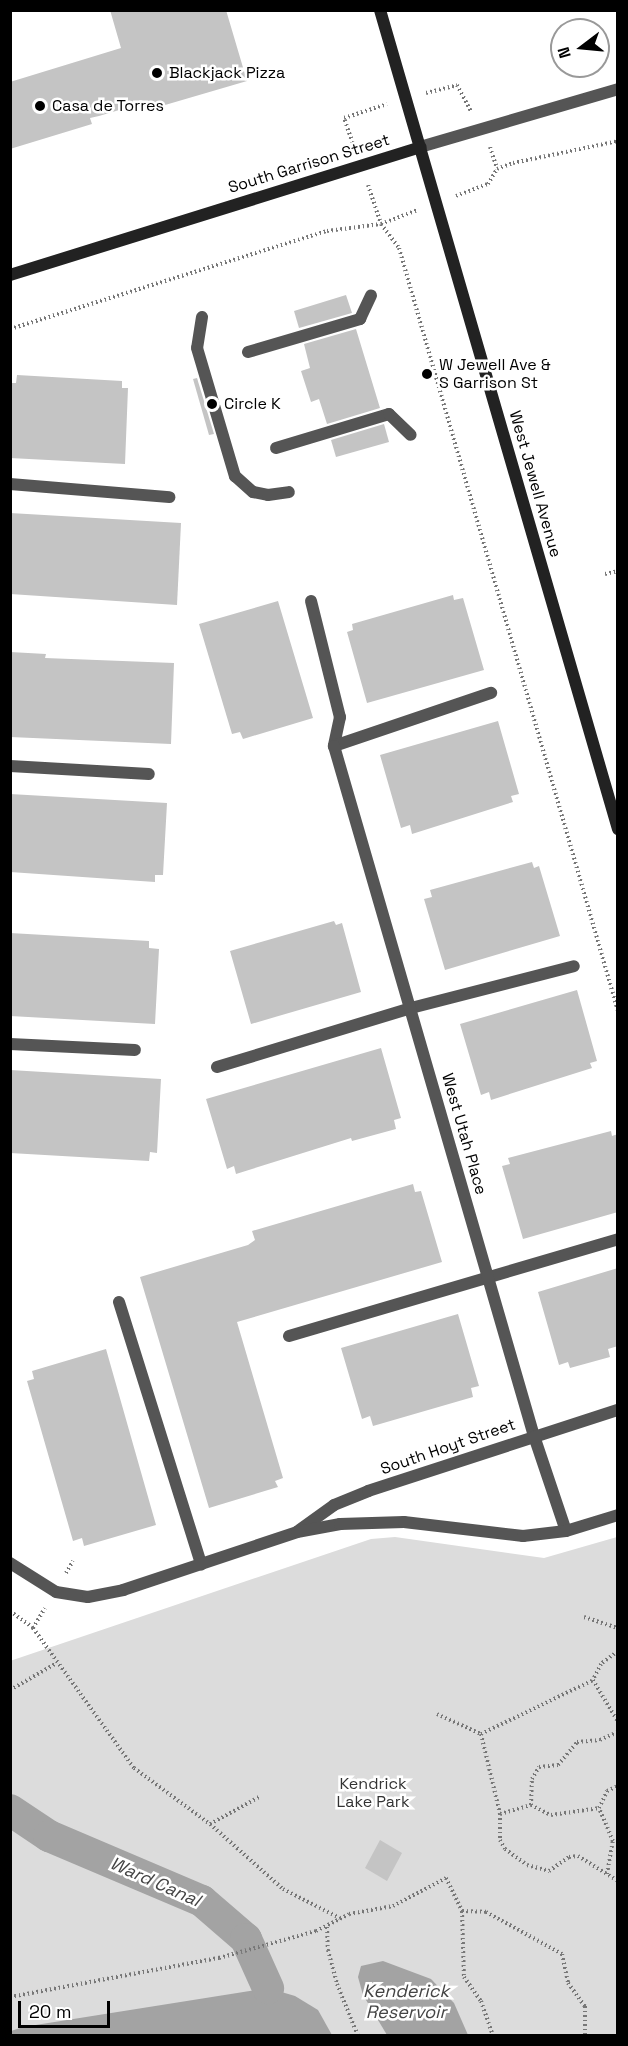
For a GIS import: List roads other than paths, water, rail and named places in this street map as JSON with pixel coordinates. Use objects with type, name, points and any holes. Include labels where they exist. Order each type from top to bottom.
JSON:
[{"type":"main road","name":"West Jewell Avenue","points":[[380,10],[618,829]]},
{"type":"main road","name":"South Garrison Street","points":[[10,275],[420,147]]},
{"type":"street","name":"South Garrison Street","points":[[420,147],[618,89]]},
{"type":"street","points":[[248,352],[360,319],[371,295]]},
{"type":"street","points":[[202,317],[197,348],[235,476],[254,492],[268,495],[289,492]]},
{"type":"street","points":[[276,448],[389,414],[411,435]]},
{"type":"street","points":[[10,484],[169,497]]},
{"type":"street","points":[[311,601],[340,717],[334,746]]},
{"type":"street","points":[[334,746],[491,693]]},
{"type":"street","name":"West Utah Place","points":[[334,746],[534,1436],[566,1531]]},
{"type":"street","points":[[10,766],[148,774]]},
{"type":"street","points":[[217,1067],[411,1008],[574,966]]},
{"type":"street","points":[[10,1044],[135,1050]]},
{"type":"street","points":[[289,1336],[618,1239]]},
{"type":"street","points":[[119,1302],[201,1564]]},
{"type":"street","name":"South Hoyt Street","points":[[297,1532],[347,1500],[534,1436],[618,1410]]},
{"type":"street","name":"South Hoyt Street","points":[[12,1564],[56,1592],[88,1597],[201,1564],[297,1532],[373,1522],[513,1536],[566,1531],[618,1515]]},
{"type":"water","name":"Kenderick Reservoir","points":[[383,1961],[431,1979],[454,2003],[468,2035],[387,2035],[363,1995],[358,1977],[361,1966]]},
{"type":"water","name":"Kenderick Reservoir","points":[[268,1988],[295,1996],[318,2010],[332,2035],[11,2035],[11,2031],[23,2027]]},
{"type":"waterway","name":"Ward Canal","points":[[10,1810],[49,1836],[202,1901],[246,1939],[268,1988]]},
{"type":"place","name":"Blackjack Pizza","points":[[157,73]]},
{"type":"place","name":"Casa de Torres","points":[[40,106]]},
{"type":"place","name":"W Jewell Ave & S Garrison St","points":[[427,374]]},
{"type":"place","name":"Circle K","points":[[212,404]]},
{"type":"park label","name":"Kendrick Lake Park","points":[[373,1793]]}]
